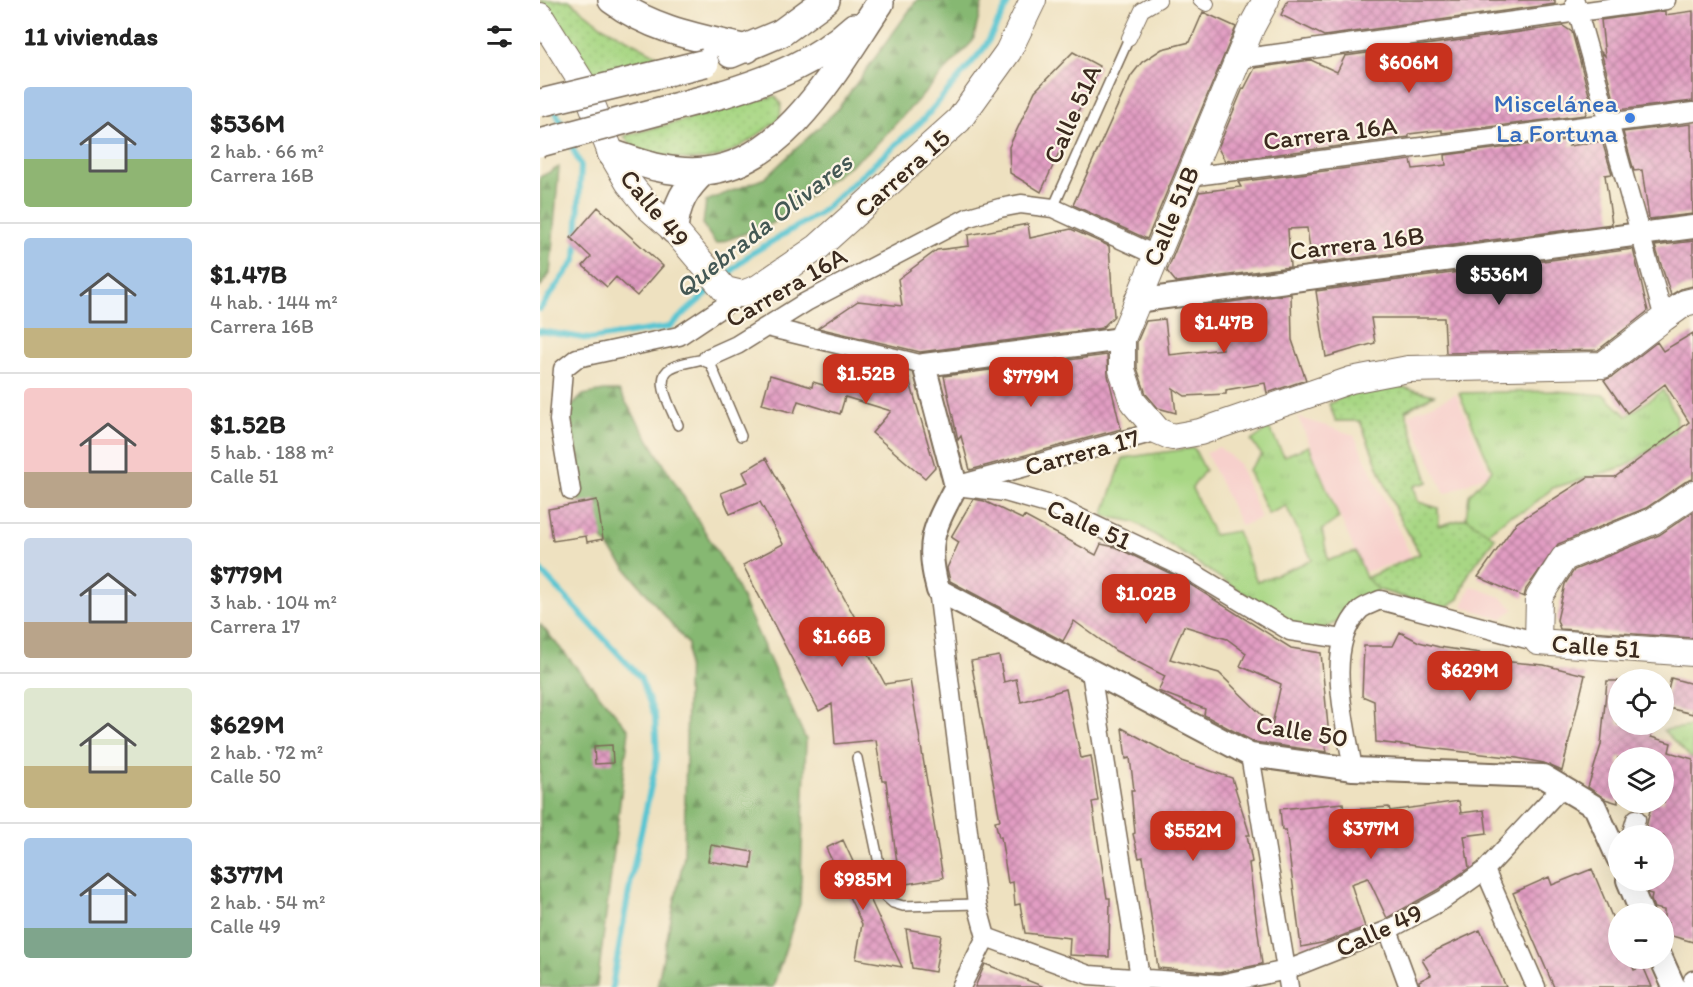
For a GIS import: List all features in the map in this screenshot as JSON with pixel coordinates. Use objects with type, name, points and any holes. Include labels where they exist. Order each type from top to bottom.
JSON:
[{"type":"main road","points":[[612,0],[628,12],[666,30],[747,49]]},
{"type":"main road","points":[[540,103],[705,63],[747,49],[781,33],[826,0]]},
{"type":"main road","name":"Carrera 15","points":[[733,292],[758,288],[818,247],[959,120],[1008,52],[1034,0]]},
{"type":"main road","name":"Calle 51B","points":[[1158,430],[1133,402],[1126,386],[1120,354],[1122,339],[1238,58],[1266,0]]},
{"type":"main road","points":[[540,143],[723,94],[779,76],[817,56],[881,1]]},
{"type":"main road","points":[[611,153],[657,167],[704,171],[730,165],[763,150],[796,123],[881,1]]},
{"type":"main road","name":"Calle 49","points":[[540,16],[586,89],[611,153],[628,182],[674,230],[703,265],[733,292]]},
{"type":"main road","points":[[779,76],[795,85],[801,96],[802,110],[796,123]]},
{"type":"main road","points":[[674,230],[675,213],[681,197],[704,171]]},
{"type":"main road","name":"Carrera 17","points":[[1158,430],[1173,437],[1200,432],[1351,380],[1408,369],[1603,365],[1685,303],[1693,301]]},
{"type":"main road","points":[[1538,642],[1539,597],[1564,558],[1653,521],[1693,494]]},
{"type":"main road","name":"Calle 51","points":[[1538,642],[1693,653]]},
{"type":"street","points":[[1129,38],[1142,10],[1159,0]]},
{"type":"street","points":[[1238,58],[1576,5],[1666,0]]},
{"type":"street","points":[[1576,5],[1664,318]]},
{"type":"street","name":"Carrera 16A","points":[[1188,177],[1693,112]]},
{"type":"street","name":"Carrera 16A","points":[[708,358],[737,345],[806,302],[969,217],[1021,204],[1053,208],[1155,255]]},
{"type":"street","name":"Carrera 16B","points":[[1136,301],[1693,227]]},
{"type":"street","name":"Carrera 16A","points":[[571,491],[559,420],[563,369],[577,358],[679,336],[733,292]]},
{"type":"street","points":[[767,327],[924,365],[1122,339]]},
{"type":"street","points":[[924,365],[956,486],[933,530],[931,564],[938,590],[977,904],[986,937],[961,987]]},
{"type":"street","name":"Carrera 17","points":[[956,486],[1158,430]]},
{"type":"street","name":"Calle 51","points":[[956,486],[1005,492],[1054,506],[1185,568],[1290,631],[1343,639]]},
{"type":"street","name":"Calle 50","points":[[938,590],[1250,755],[1353,769],[1543,776],[1595,807],[1608,836]]},
{"type":"street","name":"Calle 51","points":[[1353,769],[1339,679],[1343,639],[1360,610],[1380,600],[1538,642]]},
{"type":"street","points":[[1091,672],[1139,982]]},
{"type":"street","points":[[1250,755],[1288,979]]},
{"type":"street","name":"Calle 49","points":[[986,937],[1089,975],[1139,982],[1219,986],[1288,979],[1443,900],[1485,870],[1563,786]]},
{"type":"street","points":[[1485,870],[1536,987]]},
{"type":"street","points":[[1388,930],[1409,987]]},
{"type":"street","points":[[1667,969],[1674,987]]},
{"type":"street","points":[[1691,987],[1693,980]]},
{"type":"lane","name":"Calle 51A","points":[[1053,208],[1129,38]]},
{"type":"lane","points":[[678,425],[663,387],[664,374],[670,368],[708,358],[741,436]]},
{"type":"lane","points":[[857,758],[886,897],[893,903],[903,906],[977,904]]},
{"type":"shaded area","points":[[1456,394],[1490,473],[1445,494],[1409,415]]},
{"type":"shaded area","points":[[1298,417],[1354,435],[1412,558],[1364,572],[1366,578]]},
{"type":"shaded area","points":[[1219,447],[1239,464],[1261,518],[1241,526],[1206,453]]},
{"type":"shaded area","points":[[1471,586],[1501,597],[1514,609],[1501,619],[1462,606]]},
{"type":"green space","points":[[540,0],[569,0],[602,26],[666,60],[585,78],[563,33]]},
{"type":"green space","points":[[917,0],[983,0],[973,41],[873,148],[773,223],[716,244],[703,225],[706,201],[765,178],[837,110]]},
{"type":"green space","points":[[775,96],[781,104],[780,119],[741,146],[716,157],[696,160],[637,151],[624,136]]},
{"type":"green space","points":[[559,167],[550,274],[540,287],[540,177]]},
{"type":"green space","points":[[1393,385],[1434,395],[1405,411],[1428,482],[1414,486],[1418,502],[1438,508],[1439,526],[1466,518],[1469,495],[1492,470],[1459,393],[1556,391],[1604,395],[1627,416],[1663,390],[1677,417],[1675,433],[1626,466],[1553,488],[1525,511],[1509,516],[1488,533],[1459,599],[1415,601],[1379,590],[1352,605],[1339,621],[1323,629],[1298,629],[1135,522],[1103,516],[1123,458],[1194,448],[1205,470],[1192,488],[1214,535],[1237,531],[1257,582],[1312,560],[1286,506],[1268,514],[1248,470],[1262,455],[1251,441],[1269,428],[1284,456],[1309,446],[1339,518],[1322,530],[1328,560],[1356,552],[1366,578],[1420,554],[1396,511],[1360,421],[1336,421],[1329,404]]},
{"type":"green space","points":[[1393,385],[1434,395],[1405,410],[1428,482],[1414,486],[1418,502],[1438,508],[1439,526],[1467,518],[1495,538],[1468,574],[1459,599],[1445,608],[1379,590],[1366,578],[1420,554],[1396,511],[1360,421],[1336,421],[1329,404],[1349,394]]},
{"type":"green space","points":[[619,391],[732,576],[806,740],[800,904],[773,987],[657,987],[684,856],[688,644],[578,510],[582,482],[569,409],[583,395]]},
{"type":"green space","points":[[540,624],[629,730],[597,987],[540,987]]},
{"type":"green space","points":[[1693,726],[1693,760],[1668,735],[1674,735],[1674,729]]},
{"type":"building","points":[[1288,0],[1555,0],[1555,4],[1324,36],[1281,15]]},
{"type":"building","points":[[1665,11],[1665,15],[1693,11],[1693,101],[1617,110],[1601,52],[1605,56],[1601,20]]},
{"type":"building","points":[[1203,12],[1236,27],[1147,239],[1073,205],[1131,76],[1142,62],[1162,49],[1190,42]]},
{"type":"building","points":[[1563,26],[1572,32],[1591,102],[1585,115],[1442,133],[1442,130],[1409,134],[1409,137],[1225,161],[1218,148],[1243,88],[1255,68],[1311,60],[1337,72],[1345,56]]},
{"type":"building","points":[[1073,52],[1099,66],[1041,192],[1010,173],[1009,147],[1035,91]]},
{"type":"building","points":[[1691,124],[1693,214],[1649,219],[1642,170],[1634,171],[1623,132]]},
{"type":"building","points":[[1573,139],[1569,146],[1602,141],[1612,174],[1605,175],[1612,224],[1312,264],[1307,228],[1288,229],[1290,267],[1176,282],[1167,271],[1199,192],[1241,187],[1238,182],[1411,160],[1413,169],[1446,165],[1445,155]]},
{"type":"building","points":[[598,207],[663,266],[637,296],[616,277],[607,287],[583,266],[591,257],[571,238]]},
{"type":"building","points":[[1028,224],[1030,238],[1071,229],[1109,246],[1114,316],[1102,328],[920,352],[818,328],[858,301],[902,306],[898,279],[937,250],[969,246],[968,235]]},
{"type":"building","points":[[1693,241],[1693,286],[1671,295],[1655,246]]},
{"type":"building","points":[[1633,249],[1648,311],[1598,350],[1446,353],[1444,318],[1371,318],[1375,343],[1326,357],[1316,291]]},
{"type":"building","points":[[1291,294],[1292,340],[1306,380],[1267,393],[1265,383],[1226,390],[1226,394],[1185,396],[1173,388],[1176,413],[1158,408],[1146,394],[1137,368],[1137,342],[1146,321],[1165,319],[1169,355],[1223,349],[1221,306],[1188,312],[1187,308]]},
{"type":"building","points":[[1693,333],[1693,479],[1646,508],[1558,544],[1526,589],[1524,597],[1478,577],[1516,523],[1588,477],[1615,477],[1689,422],[1665,384],[1627,413],[1604,380],[1612,377],[1657,342],[1663,351]]},
{"type":"building","points":[[1107,355],[1108,375],[1121,429],[970,470],[961,436],[958,440],[944,376]]},
{"type":"building","points":[[841,357],[907,372],[935,467],[925,478],[872,433],[891,411],[845,397],[840,414],[798,401],[794,413],[762,404],[770,375],[812,387],[813,382],[833,388]]},
{"type":"building","points":[[766,458],[868,641],[863,643],[885,684],[910,680],[943,878],[900,885],[886,781],[882,781],[876,740],[835,744],[832,704],[819,711],[743,565],[783,544],[760,502],[730,514],[721,493],[748,482],[743,472]]},
{"type":"building","points":[[973,499],[984,501],[1022,519],[1024,516],[1096,555],[1101,544],[1115,547],[1180,578],[1291,648],[1321,653],[1329,737],[1323,732],[1327,752],[1254,742],[1204,715],[1205,709],[1158,691],[1165,676],[1116,651],[1074,621],[1063,641],[950,581],[947,568],[959,542],[951,537]],"holes":[[[1184,626],[1227,639],[1246,653],[1240,666],[1281,684],[1272,725],[1219,673],[1170,659]]]},
{"type":"building","points":[[597,500],[603,539],[587,542],[586,536],[553,541],[548,509]]},
{"type":"building","points":[[1693,512],[1693,638],[1560,629],[1557,620],[1565,584],[1574,570],[1659,535]]},
{"type":"building","points":[[1400,632],[1419,642],[1439,647],[1480,653],[1500,661],[1544,665],[1585,675],[1562,771],[1544,763],[1517,758],[1376,742],[1374,701],[1362,696],[1364,646],[1393,646]]},
{"type":"building","points":[[999,656],[1004,682],[1016,679],[1021,702],[1066,689],[1081,758],[1091,756],[1098,801],[1092,802],[1107,898],[1110,898],[1109,957],[1069,955],[1070,938],[1025,933],[1020,904],[1015,905],[1013,882],[1008,883],[1001,837],[999,837],[995,821],[1000,820],[971,661]]},
{"type":"building","points":[[1674,679],[1693,684],[1693,714],[1674,709]]},
{"type":"building","points":[[1607,681],[1608,735],[1651,735],[1651,737],[1671,743],[1670,747],[1608,747],[1608,800],[1588,787],[1601,745]]},
{"type":"building","points":[[1122,728],[1184,762],[1232,778],[1250,835],[1247,835],[1252,862],[1249,863],[1262,964],[1219,973],[1158,968],[1143,857],[1139,858],[1133,834],[1135,833],[1131,790],[1134,790],[1130,758],[1126,759]]},
{"type":"building","points":[[612,745],[613,763],[595,764],[594,746]]},
{"type":"building","points":[[1674,753],[1693,759],[1693,942],[1674,937],[1674,903],[1652,903],[1652,894],[1647,891],[1674,891],[1674,825],[1647,825],[1649,813],[1674,813]]},
{"type":"building","points":[[1459,801],[1461,813],[1484,810],[1487,833],[1464,836],[1469,868],[1437,890],[1387,918],[1368,878],[1351,884],[1365,927],[1326,942],[1301,947],[1286,830],[1282,830],[1280,809],[1343,803],[1344,810],[1389,807],[1390,811]]},
{"type":"building","points":[[843,840],[902,967],[856,959],[862,924],[826,848]]},
{"type":"building","points":[[711,845],[753,852],[751,868],[708,861]]},
{"type":"building","points":[[1592,869],[1608,907],[1608,969],[1644,969],[1652,987],[1554,987],[1513,893],[1549,877],[1552,885]]},
{"type":"building","points":[[906,929],[941,935],[935,972],[912,968]]},
{"type":"building","points":[[1480,930],[1506,987],[1420,987],[1419,981],[1431,975],[1422,960],[1437,950]]},
{"type":"building","points":[[985,964],[1042,986],[1042,987],[975,987]]},
{"type":"waterway","name":"Quebrada Olivares","points":[[724,278],[749,255],[820,213],[923,120],[985,47],[1010,0]]},
{"type":"waterway","points":[[553,106],[564,129]]},
{"type":"waterway","points":[[540,309],[576,259],[581,166],[569,141]]},
{"type":"waterway","name":"Quebrada Olivares","points":[[540,331],[589,339],[669,327],[714,287]]},
{"type":"waterway","name":"Quebrada Olivares","points":[[540,570],[640,677],[655,716],[657,758],[632,874],[612,987]]},
{"type":"place","name":"Miscelánea La Fortuna","points":[[1630,118]]}]
